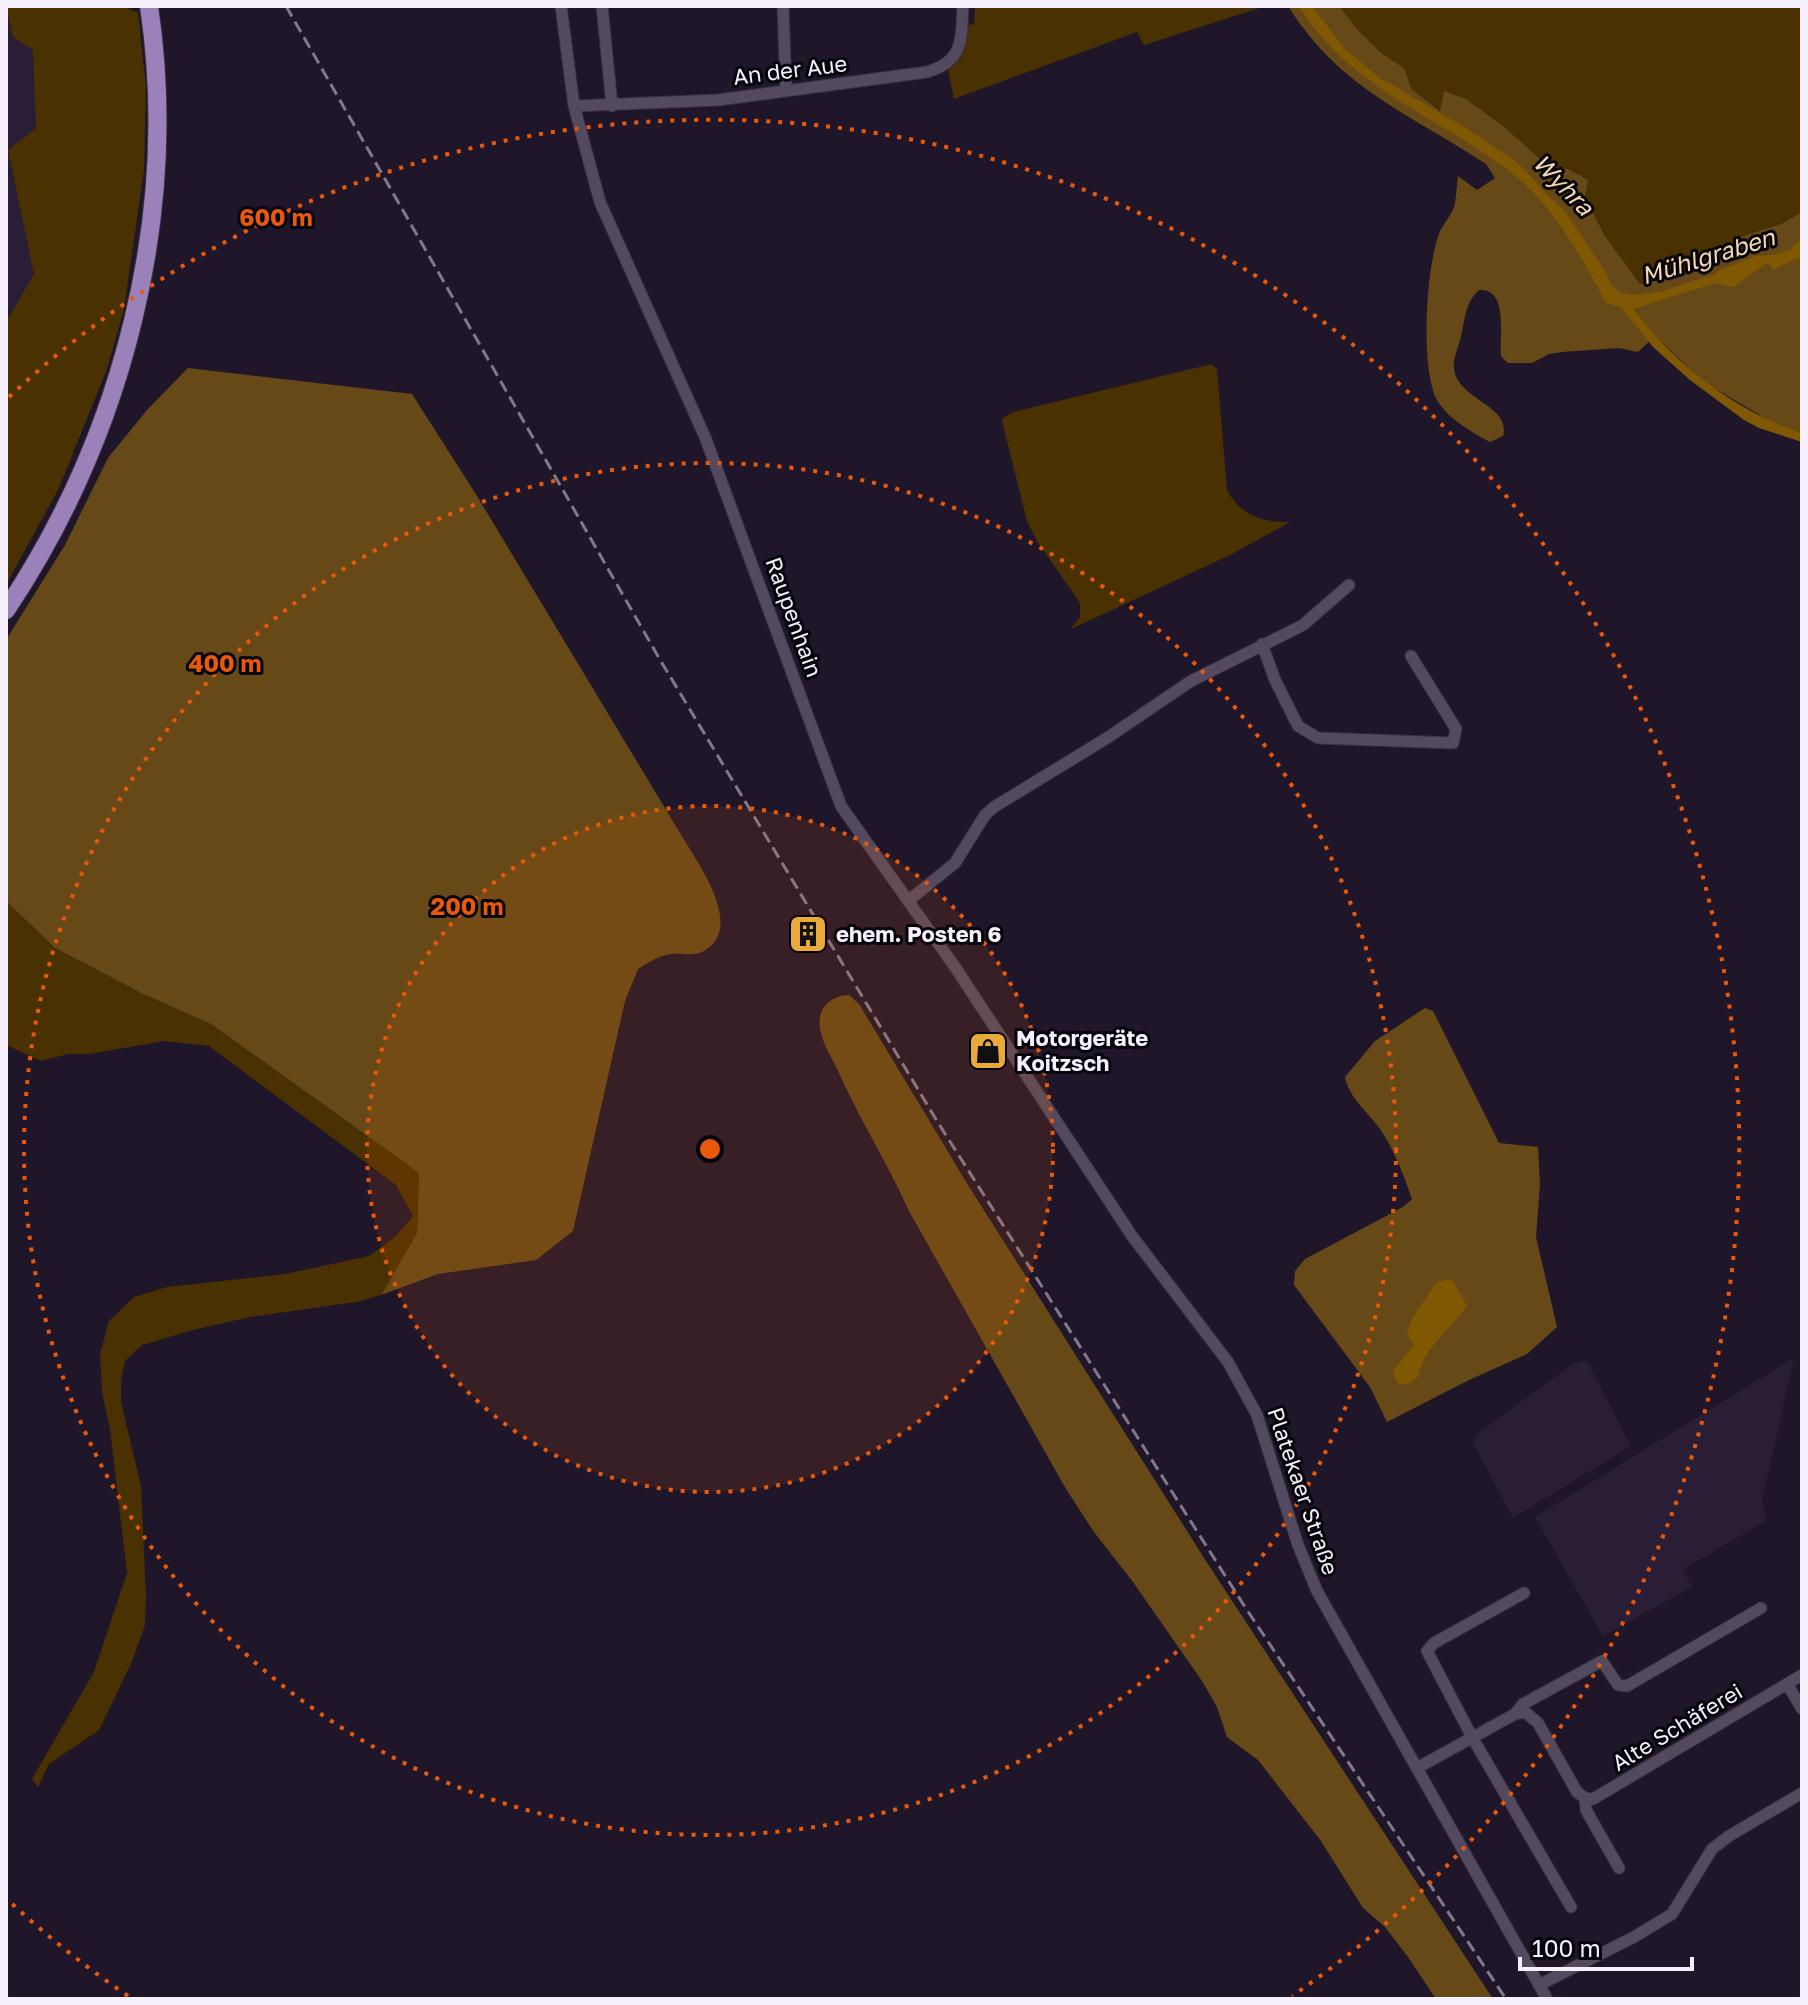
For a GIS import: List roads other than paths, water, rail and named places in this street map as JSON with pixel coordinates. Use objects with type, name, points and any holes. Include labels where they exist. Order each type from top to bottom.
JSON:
[{"type":"main road","points":[[6,610],[54,530],[82,475],[117,380],[140,293],[151,211],[157,130],[149,8]]},
{"type":"street","name":"Raupenhain","points":[[561,6],[574,106],[609,228],[705,437],[841,806],[1043,1098]]},
{"type":"street","points":[[602,6],[612,106]]},
{"type":"street","points":[[783,6],[786,91]]},
{"type":"street","name":"An der Aue","points":[[574,106],[718,100],[927,72],[943,67],[956,55],[961,39],[963,6]]},
{"type":"street","points":[[908,901],[955,863],[985,815],[994,807],[1107,738],[1191,681],[1303,625],[1349,585]]},
{"type":"street","points":[[1262,644],[1275,680],[1298,726],[1318,738],[1453,743],[1456,729],[1411,656]]},
{"type":"street","name":"Platekaer Straße","points":[[1043,1098],[1132,1236],[1212,1339],[1249,1399],[1267,1443],[1307,1568],[1359,1669],[1547,1999]]},
{"type":"street","points":[[1524,1593],[1434,1643],[1427,1651],[1472,1737],[1571,1907]]},
{"type":"street","points":[[1515,1714],[1523,1704],[1602,1661],[1618,1685],[1627,1686],[1761,1608]]},
{"type":"street","name":"Alte Schäferei","points":[[1585,1798],[1601,1796],[1802,1675]]},
{"type":"street","points":[[1787,1684],[1802,1709]]},
{"type":"street","points":[[1417,1768],[1515,1714],[1525,1712],[1532,1716],[1572,1783],[1585,1798],[1586,1810],[1619,1868]]},
{"type":"street","points":[[1539,1985],[1672,1914],[1712,1849],[1802,1793]]},
{"type":"waterway","name":"Mühlgraben","points":[[1776,256],[1791,251]]},
{"type":"railway","points":[[286,6],[659,658],[937,1121],[1245,1607],[1506,1999]]},
{"type":"place","name":"ehem. Posten 6","points":[[808,934]]},
{"type":"place","name":"Motorgeräte Koitzsch","points":[[988,1051]]},
{"type":"water label","name":"Wyhra","points":[[1563,185]]}]
